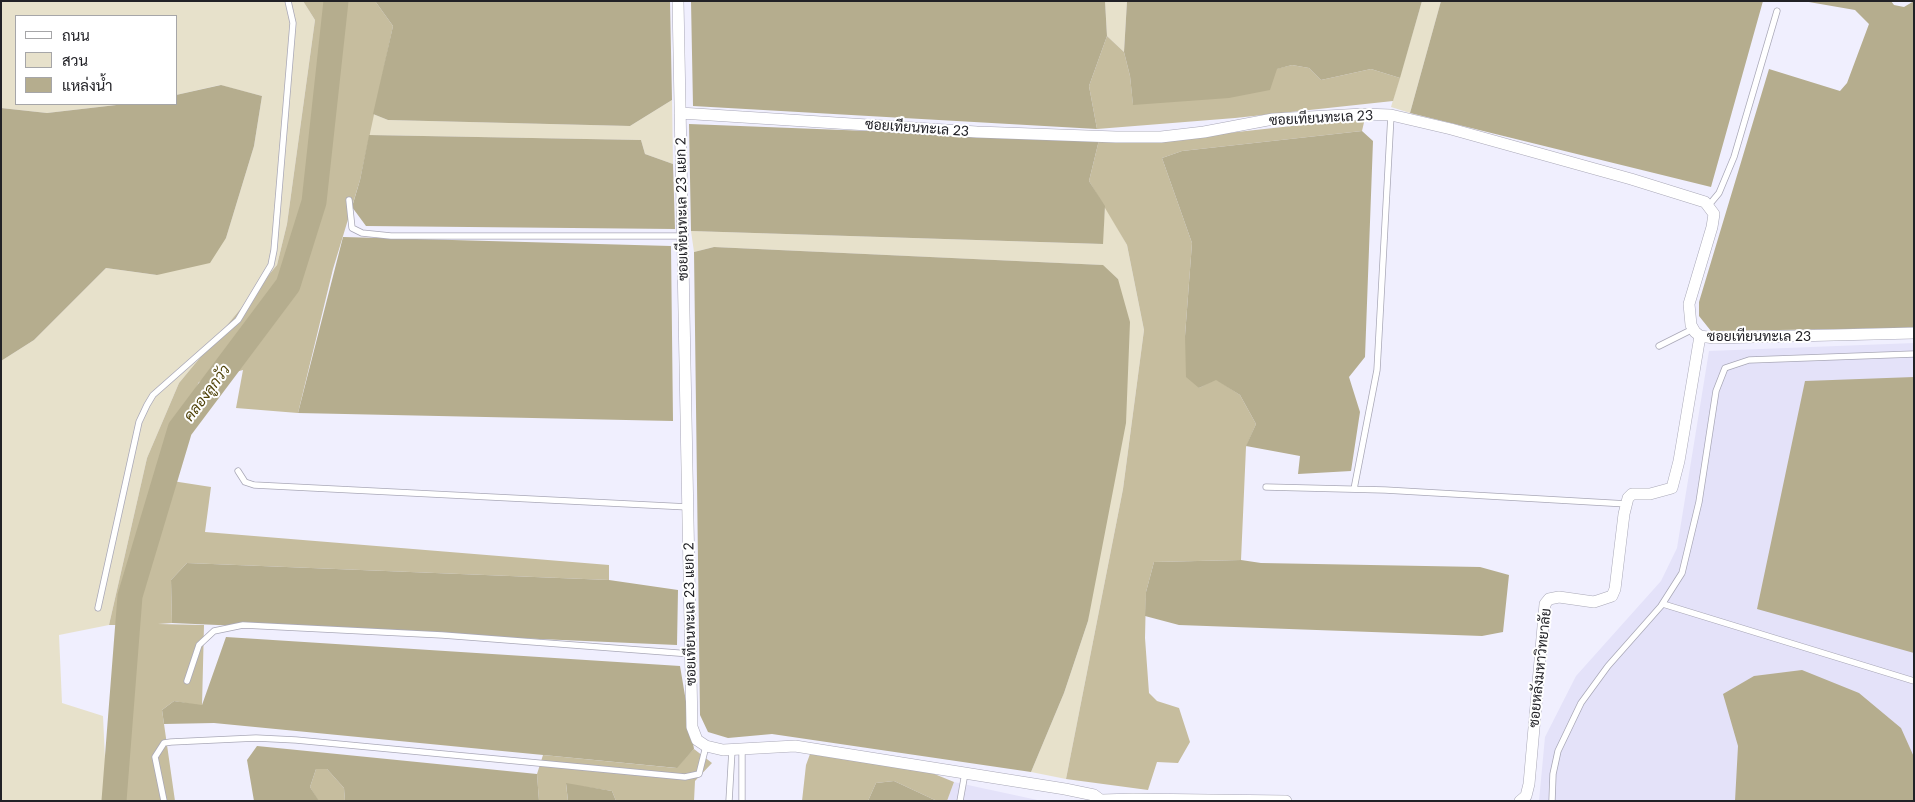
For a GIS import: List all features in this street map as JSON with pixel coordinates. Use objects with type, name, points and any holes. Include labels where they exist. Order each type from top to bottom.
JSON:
[{"type":"street","points":[[678,1],[680,113]]},
{"type":"street","name":"ซอยเทียนทะเล 23","points":[[680,113],[977,132],[1116,137],[1161,137],[1196,133],[1273,119],[1363,114],[1391,115],[1451,129],[1631,179],[1688,196],[1709,205],[1714,214],[1712,227],[1689,304],[1697,333],[1714,338],[1914,333]]},
{"type":"street","name":"ซอยเทียนทะเล 23 แยก 2","points":[[680,113],[692,727],[697,740],[706,746]]},
{"type":"street","points":[[1627,504],[1632,494],[1650,494],[1672,488],[1679,461],[1697,333]]},
{"type":"street","name":"ซอยหลังมหาวิทยาลัย","points":[[1520,801],[1526,796],[1528,784],[1545,604],[1549,599],[1559,597],[1594,602],[1612,596],[1616,589],[1627,504]]},
{"type":"street","points":[[706,746],[737,750],[795,746],[1065,789],[1099,799],[1286,801]]},
{"type":"lane","points":[[98,608],[139,422],[147,405],[153,395],[238,320],[271,265],[274,250],[294,23],[288,1]]},
{"type":"lane","points":[[1709,205],[1719,193],[1734,157],[1777,11]]},
{"type":"lane","points":[[1354,489],[1377,370],[1391,115]]},
{"type":"lane","points":[[348,200],[352,228],[362,233],[390,236],[682,236]]},
{"type":"lane","points":[[1659,346],[1697,333]]},
{"type":"lane","points":[[1552,801],[1558,751],[1581,703],[1608,666],[1663,604],[1682,573],[1689,547],[1716,391],[1725,368],[1749,360],[1914,354]]},
{"type":"lane","points":[[238,471],[245,482],[264,486],[688,507]]},
{"type":"lane","points":[[1266,487],[1354,489],[1627,504]]},
{"type":"lane","points":[[1663,604],[1914,681]]},
{"type":"lane","points":[[187,680],[199,644],[214,631],[243,625],[442,635],[691,654]]},
{"type":"lane","points":[[164,801],[155,757],[164,743],[171,742],[256,738],[296,740],[685,777],[699,774],[706,746]]},
{"type":"lane","points":[[728,801],[737,750]]},
{"type":"lane","points":[[737,750],[742,801]]},
{"type":"lane","points":[[960,801],[965,772]]},
{"type":"shaded area","points":[[303,1],[375,1],[393,26],[360,180],[333,269],[298,413],[236,408],[243,370],[199,382],[153,478],[211,487],[205,532],[609,565],[609,580],[187,563],[171,580],[172,623],[158,624],[204,625],[202,706],[174,701],[162,710],[175,801],[123,801],[137,625],[109,625],[147,458],[179,383],[277,265],[287,224],[315,20]]},
{"type":"shaded area","points":[[1107,36],[1124,52],[1130,76],[1133,104],[1292,65],[1309,68],[1321,80],[1371,69],[1400,78],[1393,101],[1235,118],[1097,129],[1089,86]]},
{"type":"shaded area","points":[[1365,118],[1362,131],[1182,151],[1162,158],[1192,243],[1185,336],[1199,388],[1216,379],[1240,395],[1256,424],[1246,447],[1241,560],[1154,562],[1146,592],[1145,638],[1149,693],[1157,701],[1179,708],[1190,742],[1178,763],[1157,762],[1148,790],[1066,779],[1123,489],[1144,330],[1127,245],[1089,181],[1099,140],[1173,139]]},
{"type":"shaded area","points":[[1914,343],[1914,801],[1539,801],[1545,737],[1576,676],[1661,581],[1677,548],[1709,351]]},
{"type":"shaded area","points":[[694,749],[712,763],[695,781],[694,801],[616,801],[612,791],[566,784],[568,801],[539,801],[537,774],[543,755],[676,768]]},
{"type":"shaded area","points":[[810,754],[932,773],[954,782],[947,801],[937,801],[894,781],[876,783],[868,801],[802,801],[806,765]]},
{"type":"shaded area","points":[[316,769],[327,769],[344,788],[345,801],[319,801],[317,799],[310,787]]},
{"type":"shaded area","points":[[954,782],[1042,801],[947,801]]},
{"type":"green space","points":[[1,1],[303,1],[315,20],[287,224],[277,265],[179,383],[147,458],[109,625],[59,635],[62,703],[103,716],[107,801],[1,801],[1,361],[34,340],[106,268],[157,275],[226,238],[254,146],[262,96],[220,85],[178,95],[178,15],[15,15],[15,105],[116,105],[47,113],[1,108]]},
{"type":"green space","points":[[1105,1],[1127,1],[1124,52],[1107,36]]},
{"type":"green space","points":[[1422,1],[1441,1],[1410,113],[1391,107]]},
{"type":"green space","points":[[672,100],[673,164],[645,154],[641,140],[369,135],[373,114],[388,120],[630,126]]},
{"type":"green space","points":[[1105,206],[1127,245],[1144,330],[1123,489],[1066,779],[1031,772],[1064,693],[1088,621],[1118,279],[1102,265],[714,247],[694,252],[691,231],[1102,244]]},
{"type":"water","points":[[375,1],[670,1],[672,100],[630,126],[388,120],[373,114],[393,26]]},
{"type":"water","points":[[691,1],[1105,1],[1107,36],[1089,86],[1097,129],[693,106]]},
{"type":"water","points":[[1127,1],[1422,1],[1400,78],[1371,69],[1321,80],[1309,68],[1292,65],[1277,69],[1270,90],[1229,98],[1133,105],[1130,76],[1124,52]]},
{"type":"water","points":[[1441,1],[1763,1],[1711,187],[1410,113]]},
{"type":"water","points":[[1803,1],[1891,1],[1894,5],[1904,7],[1914,1],[1914,328],[1711,331],[1699,316],[1699,302],[1769,69],[1840,91],[1847,83],[1869,24],[1855,10]]},
{"type":"water","points":[[221,85],[262,96],[254,146],[226,238],[210,263],[157,275],[106,268],[34,340],[1,361],[1,108],[47,113],[116,105],[178,105],[178,95]]},
{"type":"water","points":[[689,124],[1099,140],[1089,181],[1105,206],[1103,244],[691,231]]},
{"type":"water","points":[[1362,131],[1373,141],[1365,357],[1349,377],[1360,412],[1351,471],[1298,474],[1300,456],[1246,446],[1256,424],[1240,395],[1216,380],[1199,388],[1186,377],[1185,336],[1192,243],[1162,158],[1182,151]]},
{"type":"water","points":[[369,135],[641,140],[645,154],[673,164],[675,229],[366,226],[352,207],[360,180]]},
{"type":"water","points":[[343,237],[671,246],[673,421],[298,413]]},
{"type":"water","points":[[714,247],[1103,265],[1118,279],[1130,322],[1126,423],[1088,621],[1064,693],[1031,772],[772,734],[728,738],[708,732],[700,715],[694,252]]},
{"type":"water","points":[[1914,377],[1914,653],[1757,609],[1805,381]]},
{"type":"water","points":[[1241,560],[1261,563],[1480,567],[1509,575],[1503,632],[1482,636],[1179,625],[1145,616],[1146,592],[1154,562]]},
{"type":"water","points":[[187,563],[609,580],[678,590],[677,645],[172,623],[171,580]]},
{"type":"water","points":[[226,637],[680,666],[694,749],[677,768],[214,723],[164,724],[162,710],[174,701],[202,705]]},
{"type":"water","points":[[1802,670],[1859,693],[1901,728],[1914,757],[1914,801],[1735,801],[1738,746],[1723,694],[1754,676]]},
{"type":"water","points":[[257,746],[537,774],[539,801],[345,801],[344,788],[327,769],[316,769],[310,787],[319,801],[254,801],[247,760]]},
{"type":"water","points":[[894,781],[937,801],[868,801],[876,783]]},
{"type":"water","points":[[566,783],[612,791],[616,801],[568,801]]},
{"type":"waterway","name":"คลองลูกวัว","points":[[114,801],[130,596],[180,429],[288,285],[314,202],[336,1]]}]
